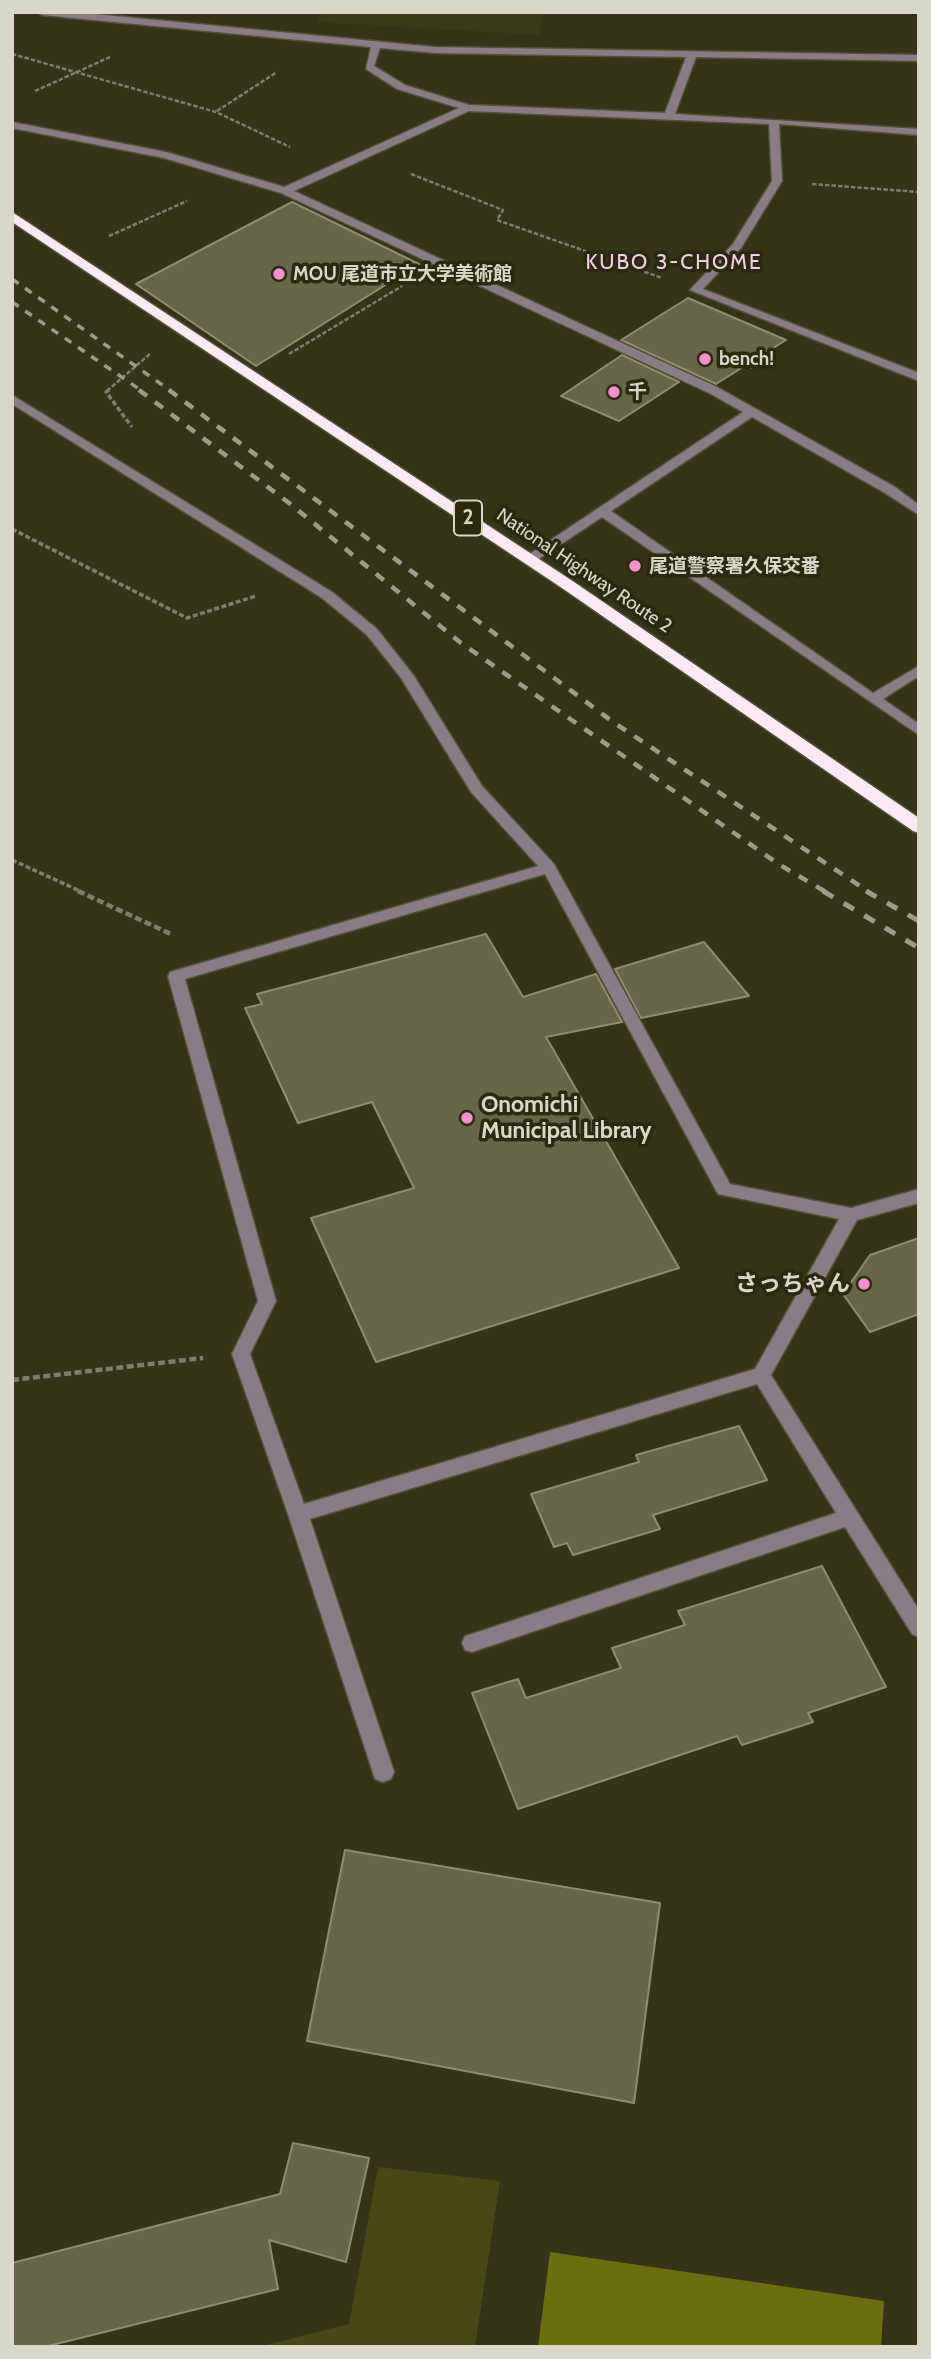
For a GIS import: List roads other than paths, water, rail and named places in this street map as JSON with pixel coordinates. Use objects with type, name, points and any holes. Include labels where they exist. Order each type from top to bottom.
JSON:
[{"type":"highway","name":"National Highway Route 2","points":[[12,216],[529,559],[919,827]]},
{"type":"street","points":[[42,12],[435,50],[919,58]]},
{"type":"street","points":[[376,45],[369,67],[401,88],[468,108],[774,121],[919,132]]},
{"type":"street","points":[[669,117],[692,54]]},
{"type":"street","points":[[285,191],[468,108]]},
{"type":"street","points":[[774,121],[777,181],[737,246],[696,290],[919,377]]},
{"type":"street","points":[[12,125],[166,156],[285,191],[713,390],[890,490],[919,511]]},
{"type":"street","points":[[12,399],[304,581],[350,612],[372,632],[407,676],[475,789],[549,867],[724,1189],[851,1215],[919,1196]]},
{"type":"street","points":[[529,559],[752,412]]},
{"type":"street","points":[[601,511],[919,731]]},
{"type":"street","points":[[873,699],[919,670]]},
{"type":"street","points":[[383,1772],[298,1514],[241,1354],[267,1301],[176,976],[549,867]]},
{"type":"street","points":[[298,1514],[761,1375],[851,1215]]},
{"type":"street","points":[[761,1375],[919,1628]]},
{"type":"street","points":[[472,1643],[849,1517]]},
{"type":"railway","points":[[12,279],[171,391]]},
{"type":"railway","points":[[12,302],[142,391]]},
{"type":"railway","points":[[139,390],[289,503],[461,643],[780,865],[826,892]]},
{"type":"railway","points":[[169,390],[613,722],[869,892]]},
{"type":"railway","points":[[823,891],[919,948]]},
{"type":"railway","points":[[866,891],[919,921]]},
{"type":"place","name":"MOU 尾道市立大学美術館","points":[[279,274]]},
{"type":"place","name":"bench!","points":[[705,359]]},
{"type":"place","name":"千","points":[[614,392]]},
{"type":"place","name":"尾道警察署久保交番","points":[[635,566]]},
{"type":"place","name":"Onomichi Municipal Library","points":[[467,1118]]},
{"type":"place","name":"さっちゃん","points":[[864,1284]]},
{"type":"district","name":"KUBO 3-CHOME","points":[[674,263]]}]
